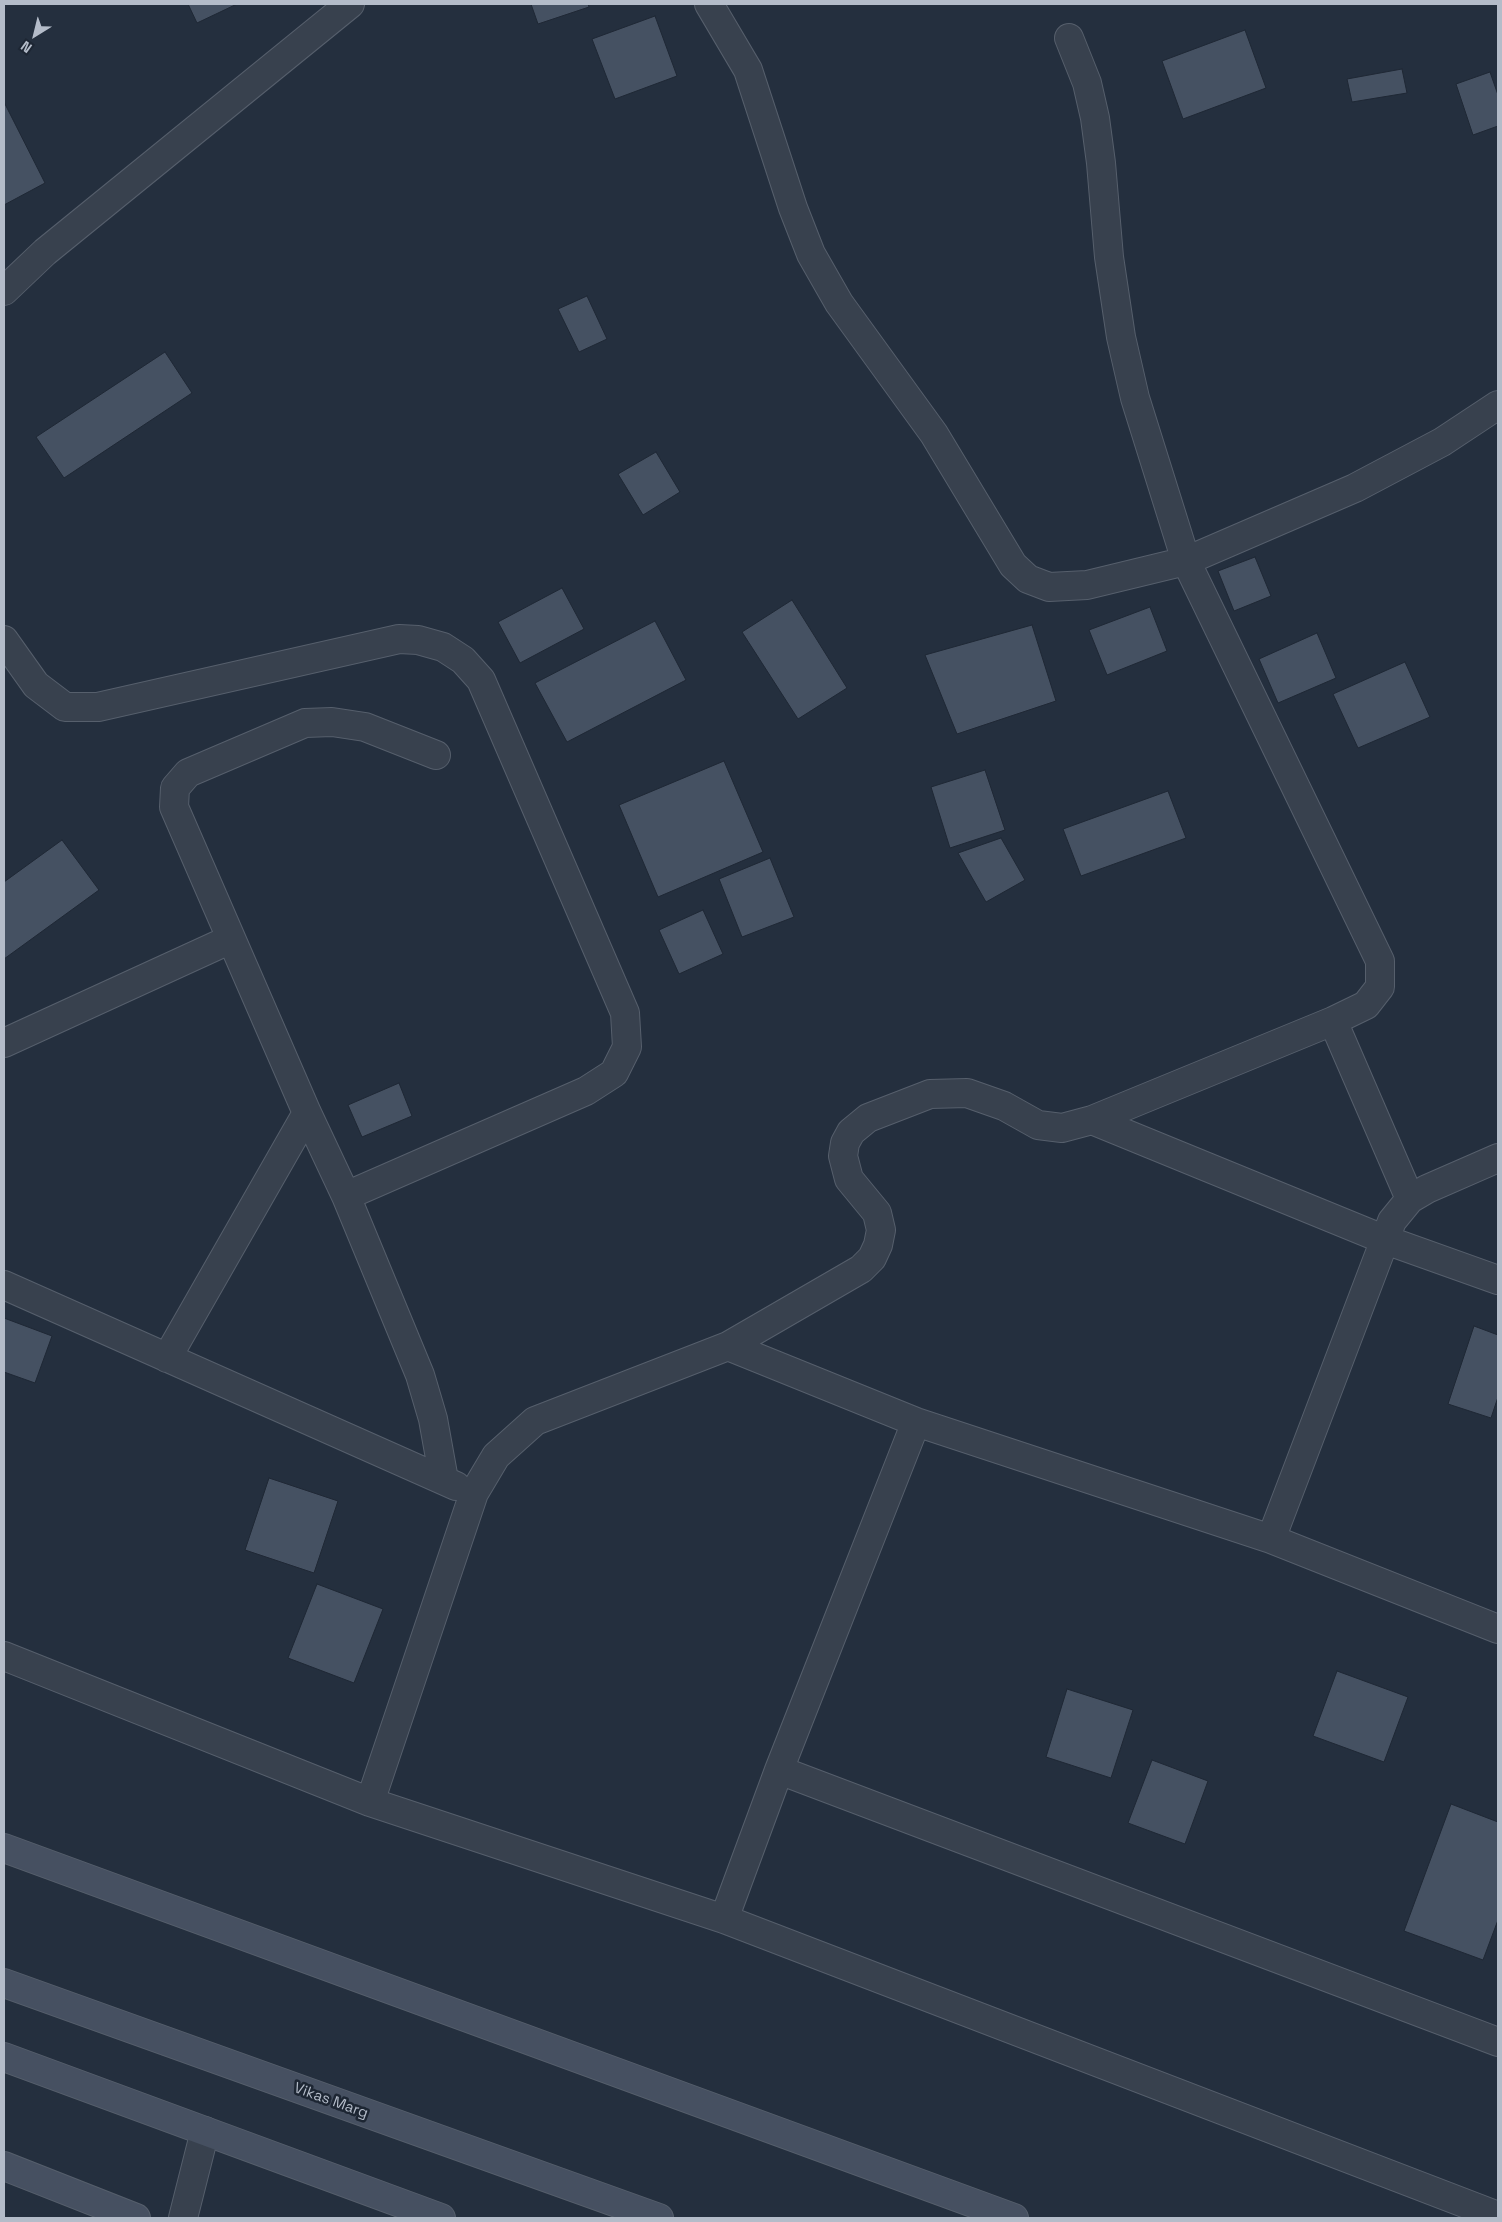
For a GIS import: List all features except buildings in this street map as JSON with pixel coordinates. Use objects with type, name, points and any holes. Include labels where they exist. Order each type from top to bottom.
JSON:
[{"type":"street","points":[[4,291],[45,252],[350,4]]},
{"type":"street","points":[[709,4],[748,70],[793,208],[811,254],[839,303],[934,434],[1012,565],[1028,579],[1048,588],[1087,586],[1186,561],[1355,488],[1442,442],[1498,405]]},
{"type":"street","points":[[370,1802],[474,1493],[496,1456],[535,1421],[728,1346],[861,1269],[872,1258],[878,1245],[881,1230],[877,1214],[849,1179],[842,1156],[845,1143],[851,1132],[868,1118],[930,1094],[967,1093],[1004,1106],[1038,1125],[1062,1128],[1092,1120],[1333,1021],[1366,1005],[1380,987],[1380,961],[1186,561],[1135,398],[1121,337],[1109,257],[1095,118],[1086,84],[1069,38]]},
{"type":"street","points":[[4,640],[36,685],[65,706],[98,706],[399,639],[418,640],[443,647],[463,660],[481,680],[625,1012],[627,1047],[614,1073],[586,1091],[346,1196]]},
{"type":"street","points":[[436,755],[366,727],[332,722],[305,723],[188,773],[175,788],[174,807],[307,1113],[346,1196],[420,1375],[433,1419],[444,1480]]},
{"type":"street","points":[[4,1043],[231,939]]},
{"type":"street","points":[[1333,1021],[1410,1199]]},
{"type":"street","points":[[167,1358],[307,1113]]},
{"type":"street","points":[[1092,1120],[1384,1239],[1498,1280]]},
{"type":"street","points":[[1271,1539],[1392,1221],[1410,1199],[1427,1189],[1498,1158]]},
{"type":"street","points":[[4,1285],[474,1493]]},
{"type":"street","points":[[728,1346],[916,1422],[1271,1539],[1498,1628]]},
{"type":"street","points":[[724,1919],[779,1770],[916,1422]]},
{"type":"street","points":[[4,1656],[370,1802],[724,1919],[1498,2216]]},
{"type":"street","points":[[779,1770],[1498,2042]]},
{"type":"street","points":[[4,1848],[1014,2218]]},
{"type":"street","name":"Vikas Marg","points":[[4,1983],[659,2218]]},
{"type":"street","points":[[4,2057],[441,2218]]},
{"type":"street","points":[[183,2218],[205,2131]]},
{"type":"street","points":[[4,2166],[136,2218]]}]
